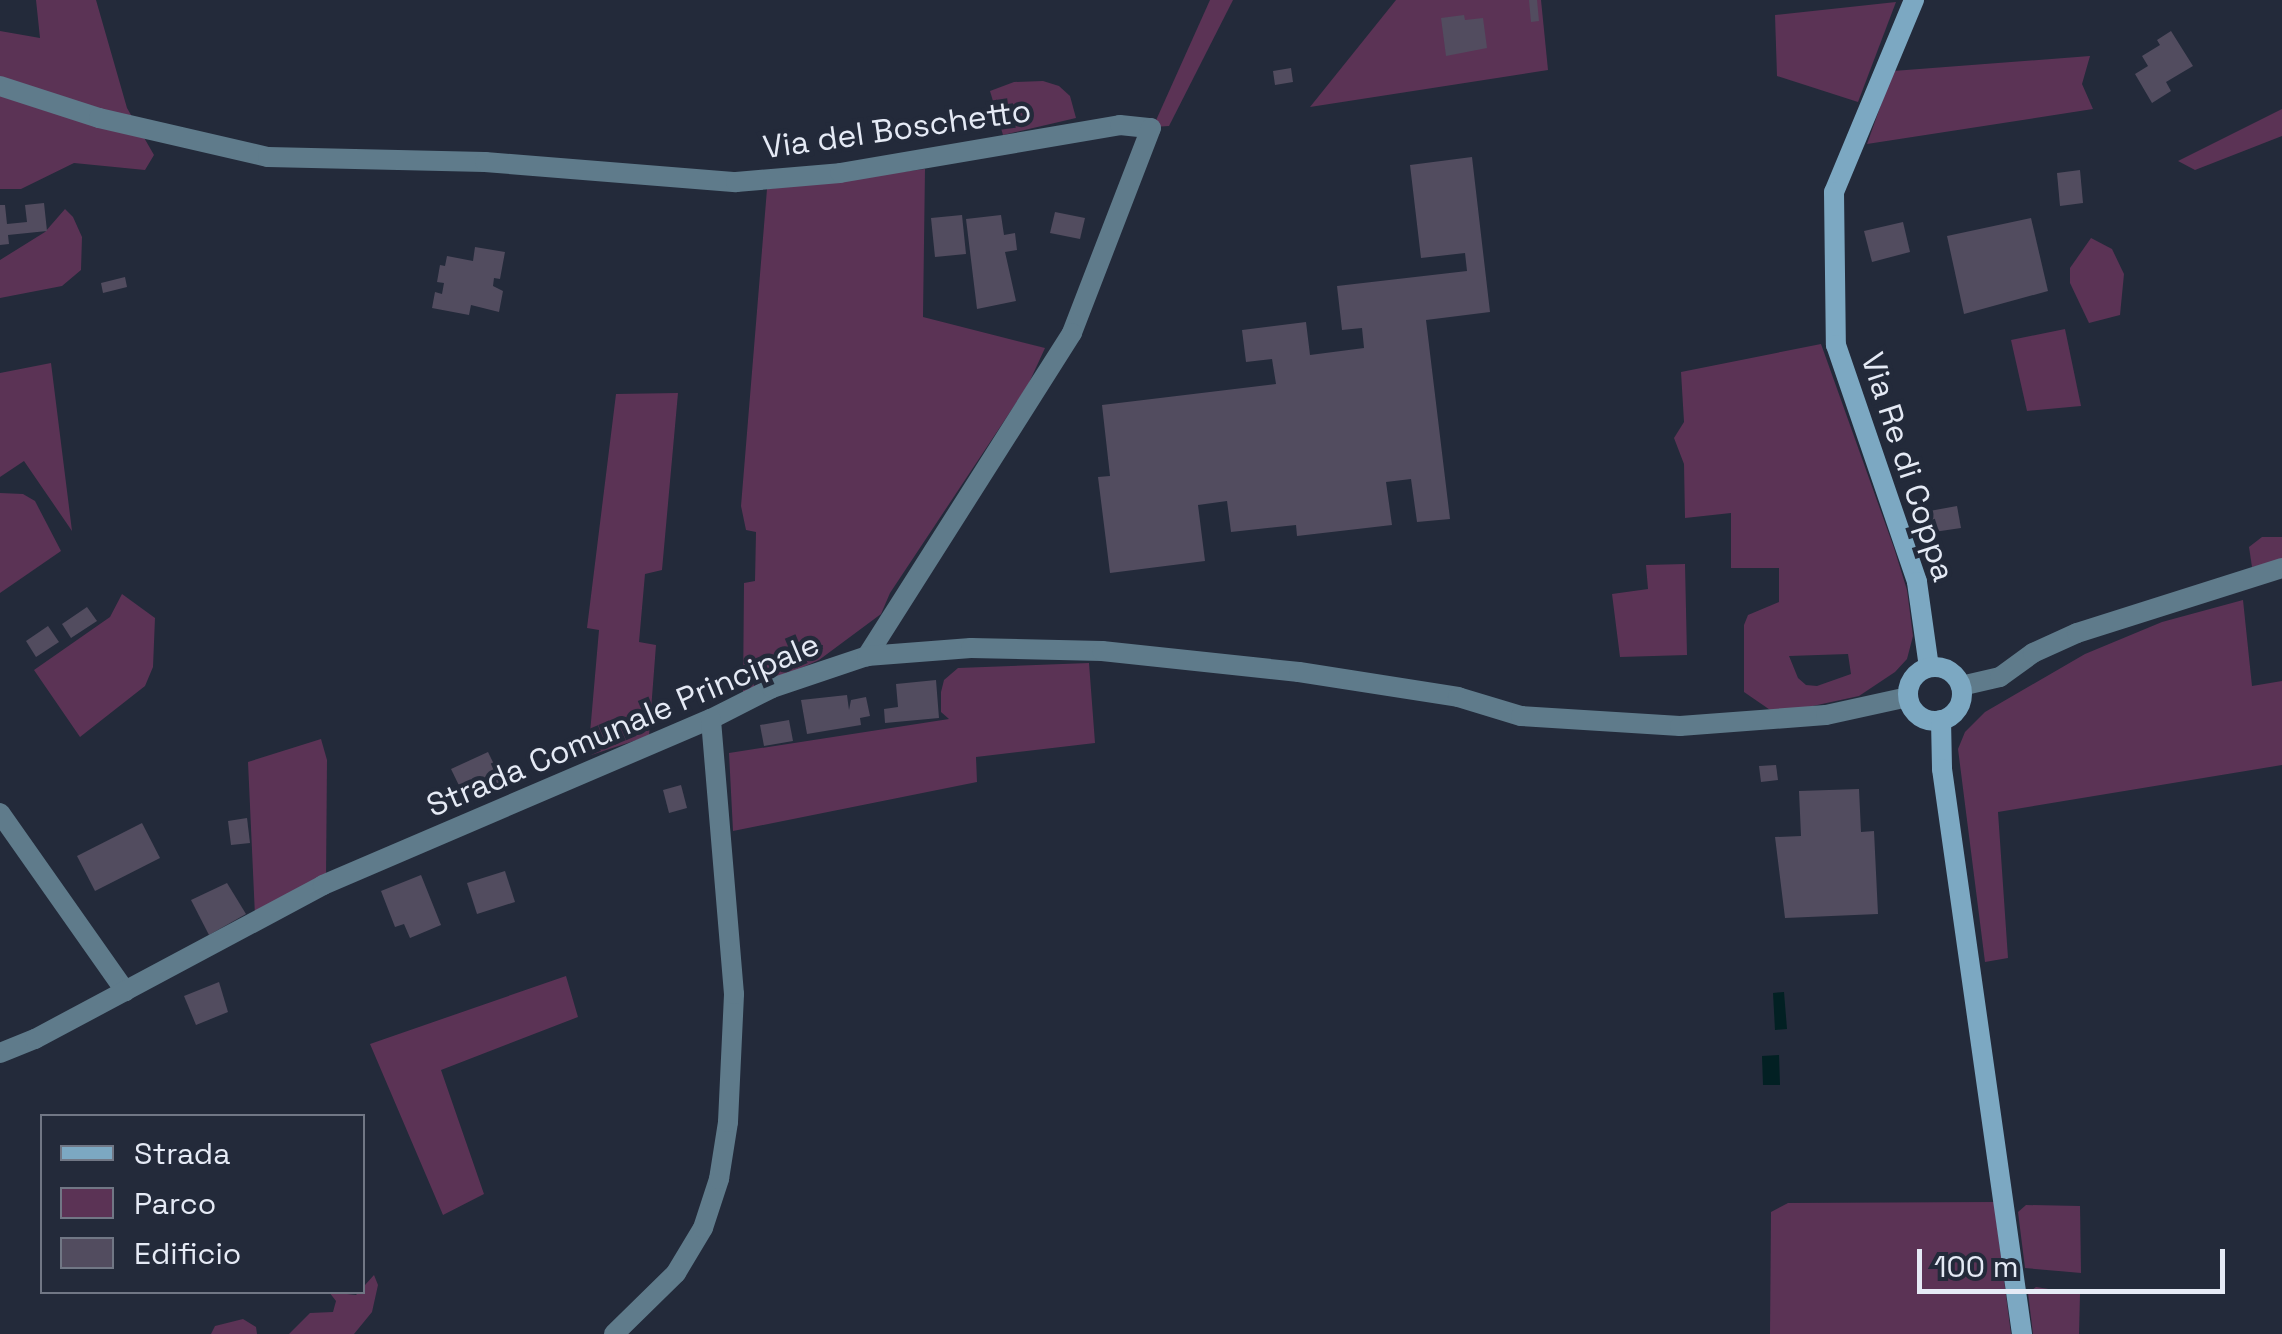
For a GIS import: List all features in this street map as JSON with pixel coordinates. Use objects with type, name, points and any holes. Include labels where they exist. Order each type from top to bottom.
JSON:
[{"type":"street","name":"Via Re di Coppa","points":[[1914,0],[1834,192],[1836,346],[1917,582],[1929,667]]},
{"type":"street","name":"Via del Boschetto","points":[[0,86],[98,118],[268,157],[486,162],[736,182],[840,173],[1120,125],[1151,128],[1072,333],[867,656]]},
{"type":"street","points":[[1961,686],[2000,677],[2033,652],[2077,632],[2282,568]]},
{"type":"street","name":"Strada Comunale Principale","points":[[0,1053],[323,885],[772,688],[867,656],[970,648],[1102,651],[1299,672],[1458,696],[1520,716],[1680,726],[1826,715],[1908,697]]},
{"type":"street","points":[[1929,667],[1952,672],[1961,686],[1959,707],[1941,720],[1922,718],[1908,697],[1911,681],[1929,667]]},
{"type":"street","points":[[614,1334],[650,1302],[689,1253],[703,1228],[722,1160],[734,994],[711,718]]},
{"type":"street","points":[[1941,720],[1942,769],[2022,1334]]},
{"type":"street","points":[[0,813],[125,991]]},
{"type":"green space","points":[[36,0],[96,0],[127,108],[154,155],[145,170],[74,163],[21,189],[0,189],[0,31],[40,38]]},
{"type":"green space","points":[[1210,0],[1233,0],[1169,126],[1153,127]]},
{"type":"green space","points":[[1396,0],[1541,0],[1548,70],[1310,107]]},
{"type":"green space","points":[[1896,2],[1858,102],[1777,76],[1775,15]]},
{"type":"green space","points":[[2090,56],[2082,84],[2093,109],[1867,144],[1893,71]]},
{"type":"green space","points":[[1043,81],[1059,86],[1070,96],[1076,118],[1003,135],[990,91],[1014,82]]},
{"type":"green space","points":[[2282,109],[2282,136],[2195,170],[2178,161]]},
{"type":"green space","points":[[925,169],[923,317],[1045,348],[1028,385],[890,593],[881,614],[819,660],[743,694],[744,583],[755,581],[756,532],[746,530],[741,506],[767,189]]},
{"type":"green space","points":[[65,209],[82,237],[81,270],[62,286],[0,298],[0,260],[45,232]]},
{"type":"green space","points":[[2091,238],[2112,249],[2124,274],[2120,315],[2089,323],[2070,283],[2070,268]]},
{"type":"green space","points":[[2065,329],[2081,406],[2027,411],[2011,340]]},
{"type":"green space","points":[[1821,344],[1894,548],[1907,590],[1913,636],[1907,659],[1859,696],[1776,714],[1744,692],[1744,625],[1748,615],[1779,602],[1779,568],[1731,568],[1731,513],[1685,518],[1684,464],[1674,438],[1684,422],[1681,372]],"holes":[[[1848,654],[1851,674],[1817,686],[1806,685],[1798,678],[1789,656]]]},
{"type":"green space","points":[[51,363],[72,531],[24,461],[0,477],[0,373]]},
{"type":"green space","points":[[678,393],[662,570],[645,574],[639,642],[656,645],[649,736],[588,756],[599,630],[587,628],[616,394]]},
{"type":"green space","points":[[0,493],[23,494],[35,501],[61,551],[0,593]]},
{"type":"green space","points":[[2262,537],[2282,537],[2282,563],[2252,567],[2249,547]]},
{"type":"green space","points":[[1685,564],[1687,655],[1620,657],[1612,594],[1648,589],[1646,565]]},
{"type":"green space","points":[[122,594],[155,618],[153,667],[145,686],[80,737],[34,670],[110,617]]},
{"type":"green space","points":[[2243,600],[2252,686],[2282,681],[2282,765],[1998,812],[2008,958],[1985,962],[1958,749],[1965,732],[1985,712],[2085,654],[2162,622]]},
{"type":"green space","points":[[1089,663],[1095,743],[976,757],[977,782],[733,831],[729,753],[949,719],[941,712],[941,692],[944,680],[958,668]]},
{"type":"green space","points":[[321,739],[327,760],[326,880],[255,916],[248,762]]},
{"type":"green space","points":[[566,976],[578,1017],[441,1070],[484,1194],[443,1215],[370,1044]]},
{"type":"green space","points":[[1994,1202],[2011,1334],[1770,1334],[1771,1212],[1788,1203]]},
{"type":"green space","points":[[2026,1205],[2080,1206],[2081,1273],[2025,1268],[2018,1212]]},
{"type":"green space","points":[[374,1275],[378,1285],[372,1312],[354,1334],[289,1334],[310,1313],[333,1312],[336,1301],[331,1294],[365,1294],[365,1285]]},
{"type":"green space","points":[[2036,1287],[2080,1294],[2079,1334],[2033,1334],[2028,1293]]},
{"type":"green space","points":[[243,1319],[256,1327],[257,1334],[211,1334],[215,1326]]},
{"type":"shaded area","points":[[1784,992],[1787,1029],[1775,1030],[1773,993]]},
{"type":"shaded area","points":[[1779,1055],[1780,1085],[1763,1085],[1762,1056]]},
{"type":"building","points":[[1529,0],[1537,0],[1539,21],[1531,22]]},
{"type":"building","points":[[1464,15],[1465,20],[1483,18],[1487,48],[1446,56],[1441,18]]},
{"type":"building","points":[[2171,31],[2193,66],[2166,82],[2171,91],[2152,103],[2135,74],[2148,66],[2142,56],[2160,45],[2157,40]]},
{"type":"building","points":[[1291,68],[1293,82],[1275,85],[1273,71]]},
{"type":"building","points":[[1472,157],[1490,312],[1426,320],[1450,519],[1417,522],[1411,479],[1386,482],[1392,525],[1297,536],[1296,525],[1231,532],[1227,501],[1198,505],[1205,561],[1110,573],[1098,477],[1110,476],[1102,405],[1276,384],[1272,359],[1246,362],[1242,330],[1306,322],[1310,355],[1364,348],[1362,328],[1342,330],[1337,286],[1467,271],[1465,253],[1421,258],[1410,165]]},
{"type":"building","points":[[2080,170],[2083,203],[2060,206],[2057,173]]},
{"type":"building","points":[[44,203],[47,231],[8,235],[9,244],[0,245],[0,205],[5,205],[7,224],[27,222],[25,205]]},
{"type":"building","points":[[1055,212],[1085,218],[1080,239],[1050,233]]},
{"type":"building","points":[[962,215],[966,254],[935,257],[931,218]]},
{"type":"building","points":[[1001,215],[1004,235],[1015,233],[1017,250],[1005,252],[1016,301],[977,309],[966,219]]},
{"type":"building","points":[[2031,218],[2048,291],[1964,314],[1947,236]]},
{"type":"building","points":[[1903,222],[1910,252],[1872,262],[1864,231]]},
{"type":"building","points":[[475,247],[505,252],[500,279],[494,278],[493,286],[503,291],[499,312],[471,305],[469,315],[432,308],[435,292],[442,294],[444,283],[437,282],[440,265],[445,266],[447,256],[473,261]]},
{"type":"building","points":[[125,277],[127,287],[103,293],[101,283]]},
{"type":"building","points":[[1957,506],[1961,528],[1927,533],[1924,512]]},
{"type":"building","points":[[87,607],[97,621],[71,638],[62,624]]},
{"type":"building","points":[[48,626],[59,642],[36,657],[26,641]]},
{"type":"building","points":[[936,680],[939,718],[885,723],[884,709],[898,707],[896,684]]},
{"type":"building","points":[[847,695],[849,710],[851,700],[866,697],[870,716],[860,718],[861,725],[807,734],[801,700]]},
{"type":"building","points":[[789,720],[793,741],[764,746],[760,725]]},
{"type":"building","points":[[488,752],[504,785],[467,802],[451,769]]},
{"type":"building","points":[[1776,765],[1778,780],[1761,782],[1759,766]]},
{"type":"building","points":[[681,785],[687,808],[669,813],[663,790]]},
{"type":"building","points":[[1859,789],[1861,832],[1874,831],[1878,914],[1785,918],[1775,837],[1801,836],[1799,791]]},
{"type":"building","points":[[247,818],[250,843],[231,845],[228,821]]},
{"type":"building","points":[[142,823],[160,858],[95,891],[77,856]]},
{"type":"building","points":[[505,871],[515,902],[477,914],[467,883]]},
{"type":"building","points":[[421,875],[441,925],[410,938],[404,924],[395,927],[381,891]]},
{"type":"building","points":[[227,883],[246,914],[209,935],[191,900]]},
{"type":"building","points":[[219,982],[228,1012],[196,1025],[184,996]]}]
